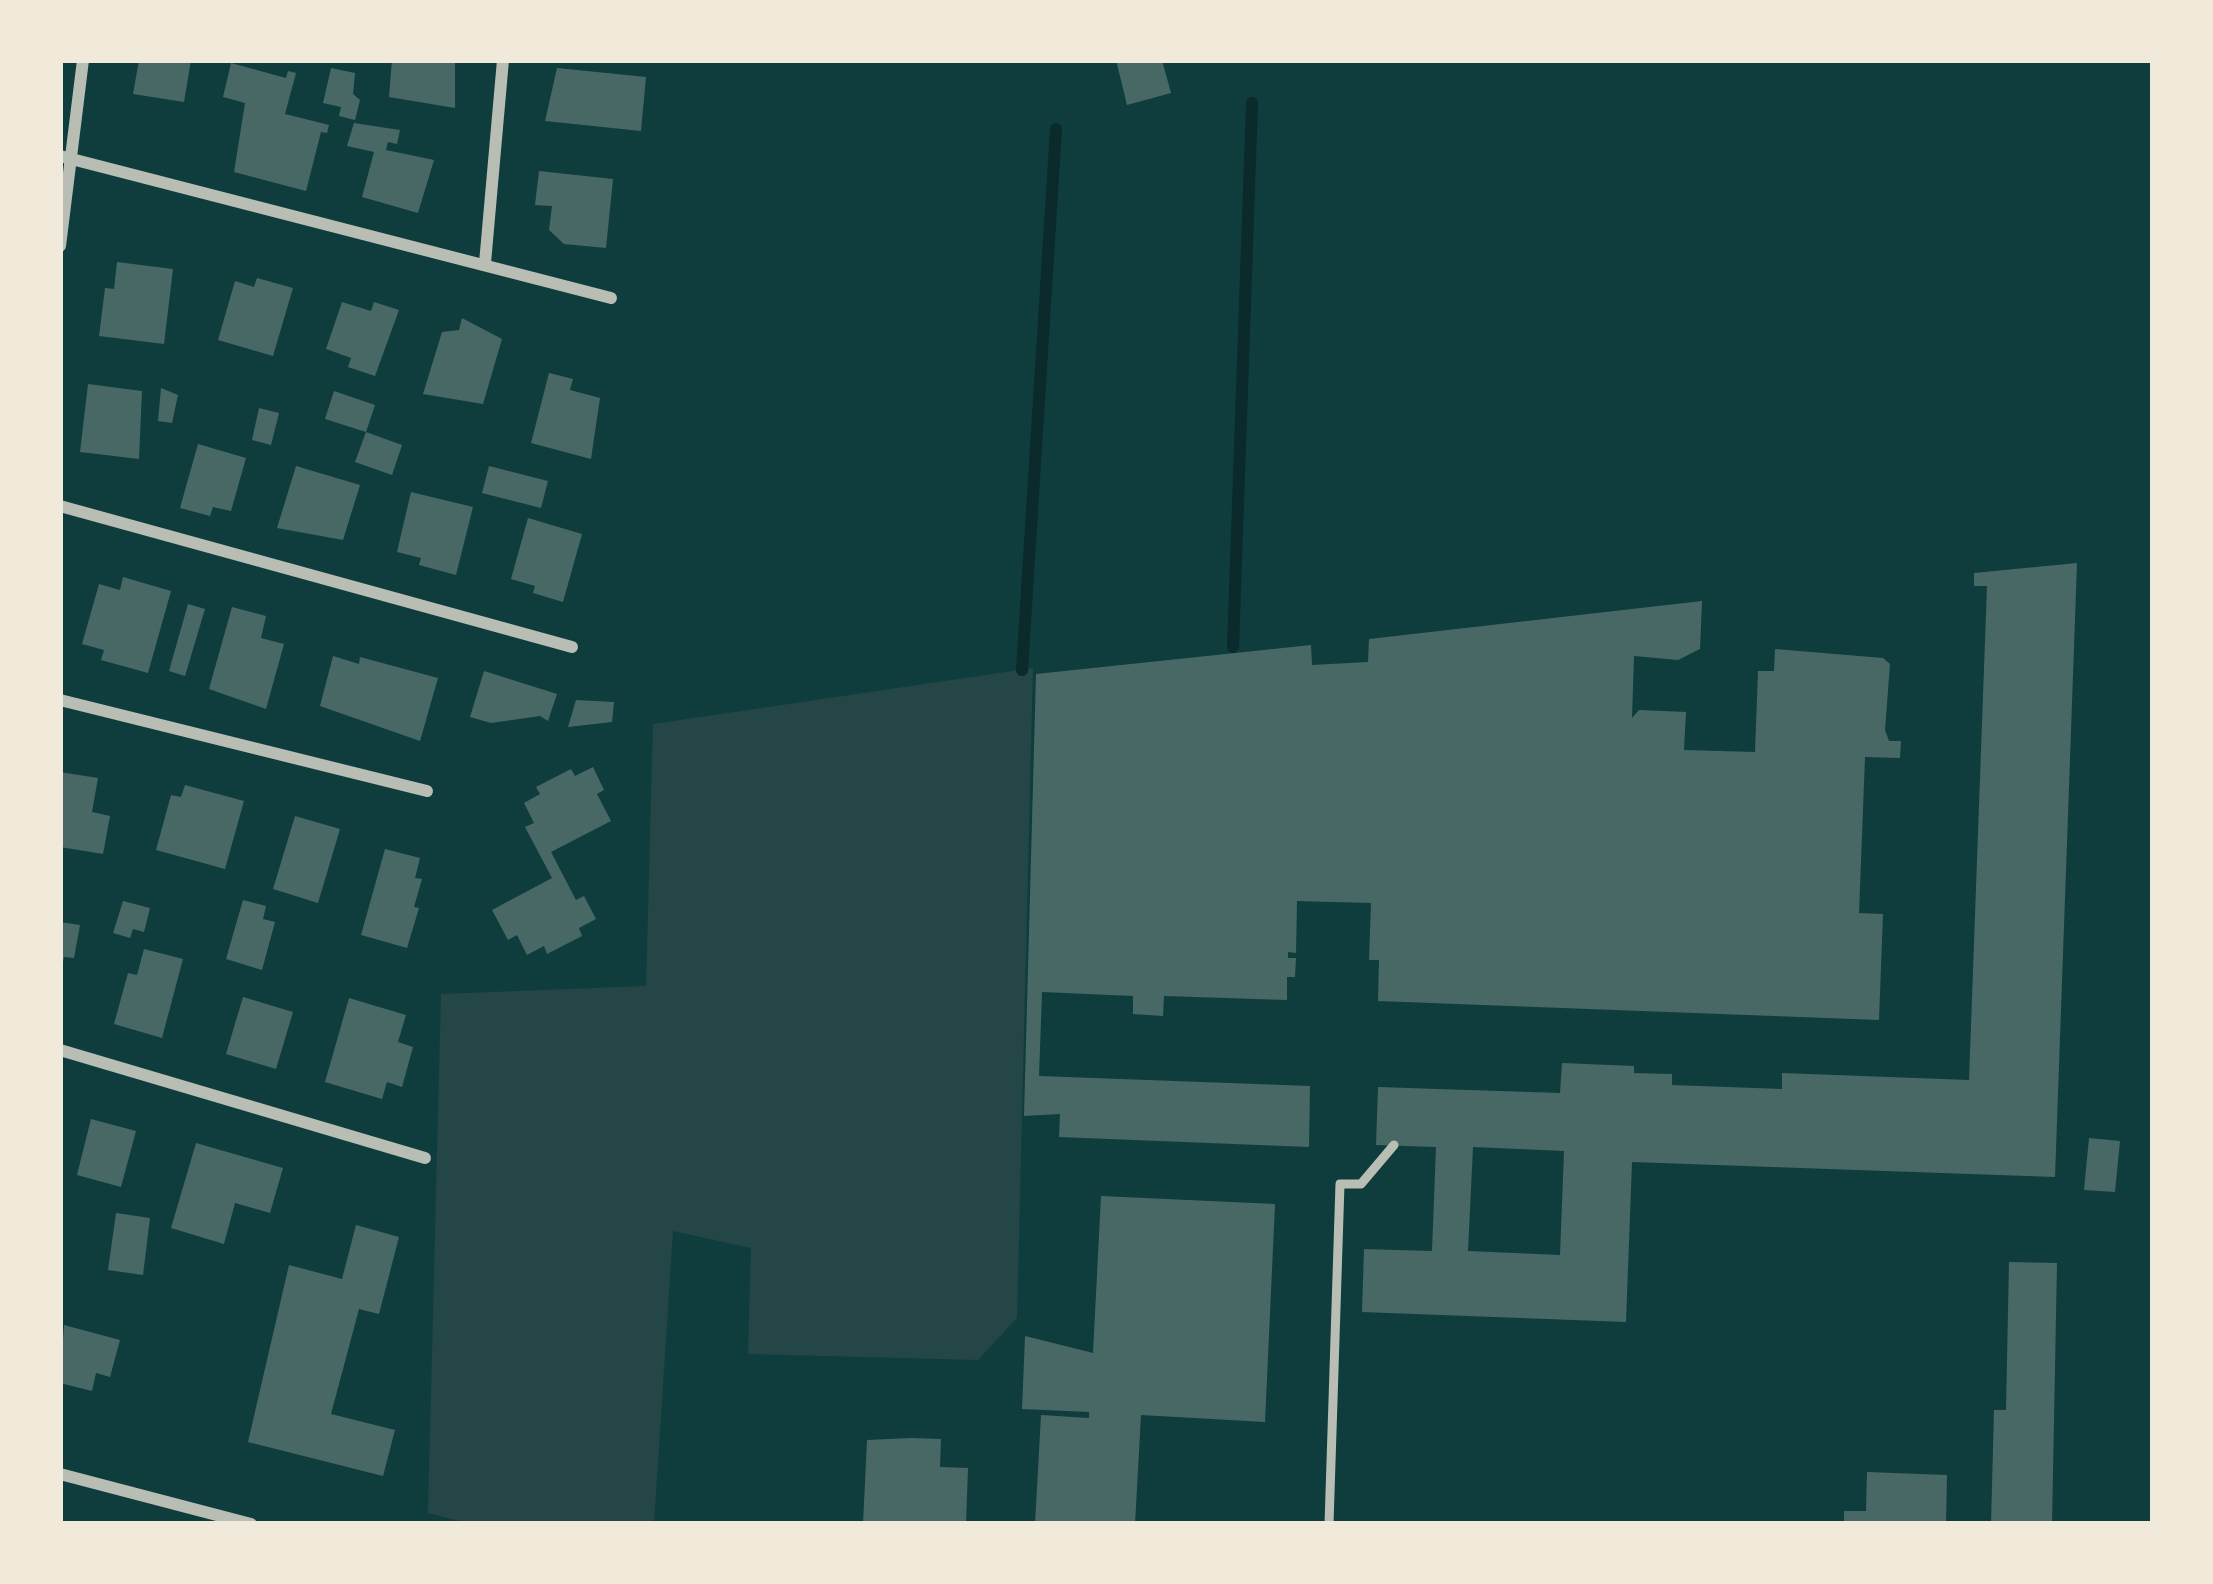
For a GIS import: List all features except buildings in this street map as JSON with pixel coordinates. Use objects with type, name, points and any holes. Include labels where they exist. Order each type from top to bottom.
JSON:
[{"type":"street","points":[[60,246],[66,157],[83,60]]},
{"type":"street","points":[[485,262],[503,60]]},
{"type":"street","points":[[66,157],[611,298]]},
{"type":"street","points":[[60,506],[572,647]]},
{"type":"street","points":[[60,700],[427,791]]},
{"type":"street","points":[[60,1050],[425,1158]]},
{"type":"street","points":[[60,1474],[251,1524]]},
{"type":"lane","points":[[1329,1524],[1340,1184],[1360,1184],[1394,1145]]},
{"type":"shaded area","points":[[1033,668],[1017,1318],[978,1360],[748,1354],[751,1248],[673,1231],[654,1524],[471,1524],[428,1513],[441,994],[646,986],[653,724]]},
{"type":"waterway","points":[[1233,647],[1252,103]]},
{"type":"waterway","points":[[1022,670],[1056,129]]}]
